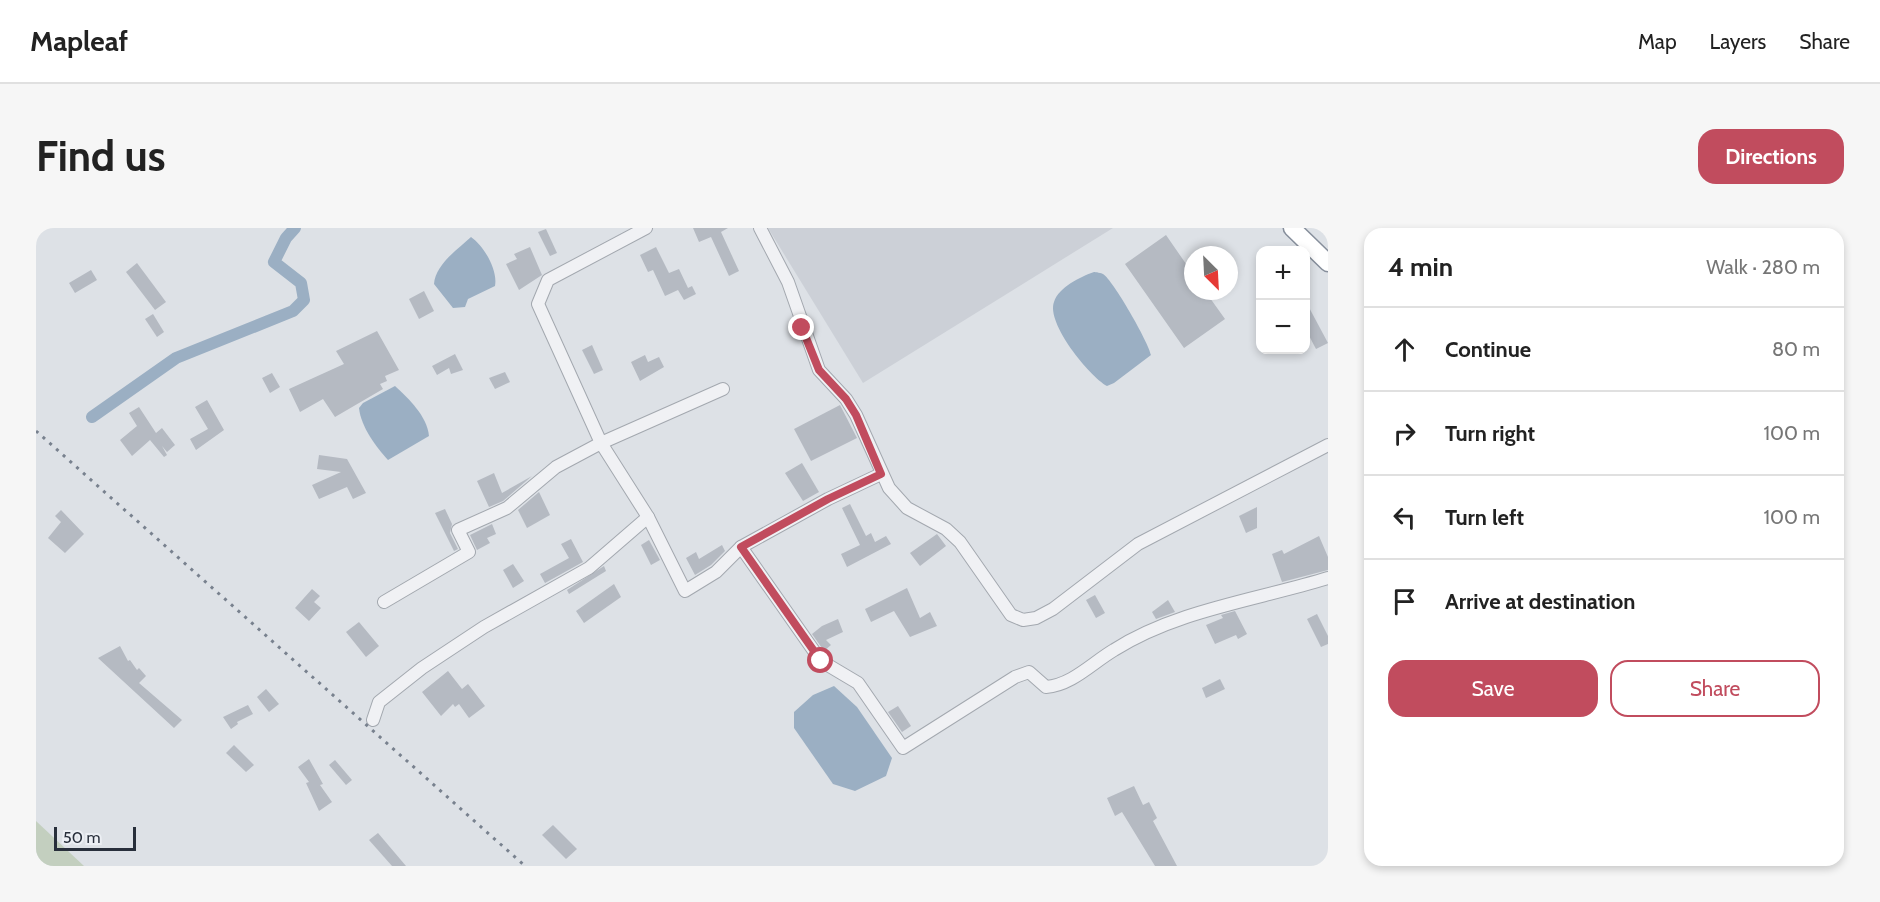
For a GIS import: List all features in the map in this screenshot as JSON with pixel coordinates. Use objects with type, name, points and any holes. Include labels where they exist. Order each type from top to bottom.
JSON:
[{"type":"highway","points":[[1292,228],[1328,262]]},
{"type":"street","points":[[646,228],[548,280],[538,304],[601,443],[648,517],[685,591],[716,572],[741,547],[828,499],[881,474]]},
{"type":"street","points":[[760,228],[788,282],[819,370],[846,399],[856,415],[889,489],[907,508],[946,529],[960,542],[1011,615],[1023,620],[1036,618],[1053,609],[1138,544],[1328,445]]},
{"type":"street","points":[[384,602],[469,552],[458,530],[507,508],[556,467],[601,443],[723,389]]},
{"type":"street","points":[[373,720],[379,702],[422,668],[484,627],[589,568],[648,517]]},
{"type":"street","points":[[741,547],[821,661],[858,683],[903,748],[1015,677],[1029,672],[1046,687],[1059,686],[1116,649],[1168,622],[1328,578]]},
{"type":"shaded area","points":[[768,228],[1113,228],[863,383]]},
{"type":"green space","points":[[36,821],[84,866],[36,866]]},
{"type":"water","points":[[471,237],[481,246],[489,259],[494,273],[495,286],[468,299],[465,307],[453,308],[434,284],[435,277],[448,258]]},
{"type":"water","points":[[1094,272],[1103,274],[1122,299],[1151,355],[1107,386],[1080,361],[1056,323],[1053,311],[1054,302],[1065,287]]},
{"type":"water","points":[[395,386],[421,415],[429,436],[388,460],[366,429],[359,408],[363,403]]},
{"type":"water","points":[[834,686],[857,707],[892,758],[886,776],[855,791],[833,784],[794,728],[794,712],[813,695]]},
{"type":"building","points":[[693,228],[728,228],[721,232],[739,271],[729,276],[711,237],[699,242]]},
{"type":"building","points":[[546,229],[557,253],[550,256],[538,232]]},
{"type":"building","points":[[1166,235],[1184,261],[1184,300],[1211,300],[1225,319],[1184,348],[1125,264]]},
{"type":"building","points":[[530,247],[542,275],[519,290],[506,264],[517,259],[514,254]]},
{"type":"building","points":[[656,247],[669,273],[679,269],[688,288],[692,286],[696,294],[684,300],[678,290],[665,296],[653,270],[648,272],[640,255]]},
{"type":"building","points":[[137,263],[166,302],[155,310],[126,272]]},
{"type":"building","points":[[91,270],[97,280],[75,293],[69,283]]},
{"type":"building","points":[[424,291],[434,311],[419,319],[409,299]]},
{"type":"building","points":[[1310,309],[1328,343],[1316,349],[1310,338]]},
{"type":"building","points":[[153,314],[164,332],[157,337],[145,319]]},
{"type":"building","points":[[377,331],[399,370],[385,376],[387,381],[380,384],[383,389],[335,417],[323,399],[300,412],[289,389],[344,364],[336,351]]},
{"type":"building","points":[[592,345],[603,370],[594,374],[582,350]]},
{"type":"building","points":[[455,354],[463,370],[451,374],[449,368],[437,375],[432,366]]},
{"type":"building","points":[[645,355],[648,362],[659,357],[664,367],[640,381],[631,362]]},
{"type":"building","points":[[505,372],[510,382],[495,389],[489,378]]},
{"type":"building","points":[[272,373],[280,387],[270,393],[262,378]]},
{"type":"building","points":[[207,400],[224,430],[196,450],[190,439],[208,429],[195,407]]},
{"type":"building","points":[[840,405],[857,438],[811,461],[794,429]]},
{"type":"building","points":[[139,407],[156,433],[162,428],[175,445],[167,452],[162,446],[167,455],[164,457],[150,440],[132,456],[120,440],[137,426],[129,413]]},
{"type":"building","points":[[319,455],[347,459],[366,493],[353,499],[347,487],[319,499],[312,485],[341,472],[317,469]]},
{"type":"building","points":[[802,463],[819,492],[803,501],[785,473]]},
{"type":"building","points":[[494,473],[502,493],[532,476],[503,501],[489,507],[477,481]]},
{"type":"building","points":[[539,492],[550,515],[527,528],[518,510]]},
{"type":"building","points":[[850,504],[866,536],[871,533],[875,542],[886,536],[891,544],[847,567],[841,554],[860,545],[842,508]]},
{"type":"building","points":[[1257,507],[1257,528],[1246,533],[1239,516]]},
{"type":"building","points":[[445,509],[452,524],[450,533],[458,549],[454,551],[435,513]]},
{"type":"building","points":[[61,510],[84,534],[65,553],[48,538],[61,522],[55,516]]},
{"type":"building","points":[[492,524],[496,534],[487,538],[490,543],[477,550],[470,535]]},
{"type":"building","points":[[937,534],[946,546],[920,566],[910,553]]},
{"type":"building","points":[[1319,536],[1328,557],[1328,570],[1282,582],[1272,554],[1282,550],[1284,554]]},
{"type":"building","points":[[571,539],[583,562],[545,583],[540,574],[569,558],[561,544]]},
{"type":"building","points":[[649,540],[660,560],[651,565],[641,545]]},
{"type":"building","points":[[722,545],[725,551],[711,565],[695,575],[686,558],[696,552],[699,559]]},
{"type":"building","points":[[513,564],[524,581],[513,588],[503,570]]},
{"type":"building","points":[[604,566],[606,571],[569,594],[567,590]]},
{"type":"building","points":[[614,584],[621,597],[584,623],[576,611]]},
{"type":"building","points":[[907,588],[920,618],[930,612],[937,626],[910,637],[894,611],[871,622],[865,609]]},
{"type":"building","points":[[312,589],[320,596],[314,602],[321,608],[309,621],[295,608]]},
{"type":"building","points":[[1095,595],[1105,613],[1096,618],[1086,600]]},
{"type":"building","points":[[1168,600],[1175,612],[1156,619],[1152,612]]},
{"type":"building","points":[[1235,611],[1247,634],[1238,639],[1236,635],[1215,644],[1206,625],[1223,618],[1221,615]]},
{"type":"building","points":[[1317,614],[1328,636],[1328,644],[1321,647],[1307,619]]},
{"type":"building","points":[[838,619],[843,632],[826,640],[831,645],[824,651],[812,634],[822,626]]},
{"type":"building","points":[[359,622],[379,646],[366,657],[346,632]]},
{"type":"building","points":[[120,646],[128,661],[130,660],[137,670],[139,668],[146,676],[139,683],[182,720],[174,728],[98,658]]},
{"type":"building","points":[[448,671],[462,689],[468,684],[485,706],[469,718],[459,704],[455,707],[453,704],[441,716],[422,692]]},
{"type":"building","points":[[1220,679],[1225,689],[1206,698],[1202,688]]},
{"type":"building","points":[[266,689],[279,704],[269,712],[257,697]]},
{"type":"building","points":[[248,705],[253,714],[237,722],[238,724],[231,729],[223,717]]},
{"type":"building","points":[[898,706],[911,726],[902,732],[888,712]]},
{"type":"building","points":[[234,745],[254,765],[246,772],[226,753]]},
{"type":"building","points":[[309,759],[323,784],[320,785],[332,802],[319,811],[306,783],[309,782],[298,767]]},
{"type":"building","points":[[335,760],[352,780],[346,785],[329,765]]},
{"type":"building","points":[[1134,786],[1143,805],[1149,802],[1157,818],[1153,821],[1177,866],[1155,866],[1122,812],[1115,816],[1107,798]]},
{"type":"building","points":[[553,825],[577,849],[566,859],[542,835]]},
{"type":"building","points":[[378,833],[406,866],[392,866],[369,840]]},
{"type":"waterway","points":[[92,417],[176,358],[293,311],[304,300],[301,283],[274,262],[286,238],[295,228]]},
{"type":"railway","points":[[36,431],[525,866]]},
{"type":"route","points":[[802,328],[819,370],[846,399],[856,415],[881,474],[828,499],[741,547],[821,661]]}]
